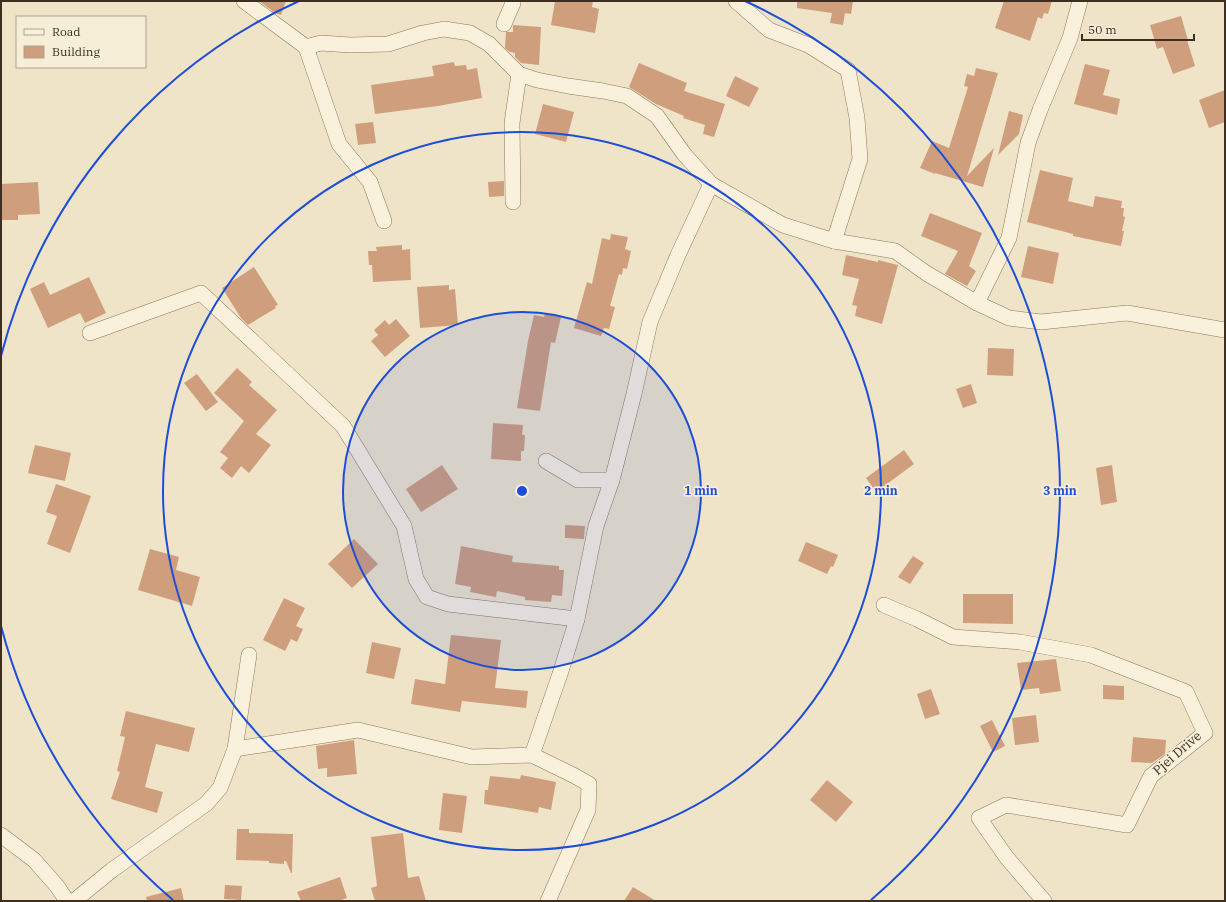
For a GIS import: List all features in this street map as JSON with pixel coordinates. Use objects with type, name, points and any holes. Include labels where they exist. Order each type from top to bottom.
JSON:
[{"type":"street","points":[[244,1],[306,47],[339,144],[370,182],[384,221]]},
{"type":"street","points":[[504,24],[512,1]]},
{"type":"street","points":[[736,1],[769,30],[808,45],[848,70],[857,118],[860,160],[834,241]]},
{"type":"street","points":[[977,303],[1009,238],[1028,143],[1070,38],[1080,1]]},
{"type":"street","points":[[306,47],[321,42],[350,46],[388,44],[423,33],[444,29],[470,33],[489,44],[519,74],[537,80],[627,96],[656,116],[684,154],[711,184],[783,225],[834,241],[895,252],[926,273],[977,303],[1009,318],[1041,322],[1127,313],[1225,330]]},
{"type":"street","points":[[513,202],[512,123],[519,74]]},
{"type":"street","points":[[532,755],[577,619],[596,526],[612,480],[650,322],[678,255],[711,184]]},
{"type":"street","points":[[90,333],[200,293],[343,426],[404,526],[416,580],[427,597],[448,604],[577,619]]},
{"type":"street","points":[[546,461],[578,480],[612,480]]},
{"type":"street","name":"Pjei Drive","points":[[884,604],[953,637],[1020,642],[1091,655],[1186,692],[1205,733],[1151,776],[1127,825],[1006,805],[979,818],[1007,858],[1044,901]]},
{"type":"street","points":[[74,901],[112,870],[206,804],[220,788],[235,749],[249,655]]},
{"type":"street","points":[[235,749],[358,730],[472,756],[532,755],[589,784],[588,810],[548,901]]},
{"type":"street","points":[[1,835],[34,860],[57,886],[67,901]]},
{"type":"building","points":[[259,1],[286,1],[281,15],[275,13]]},
{"type":"building","points":[[555,1],[593,1],[592,7],[599,9],[595,33],[551,25]]},
{"type":"building","points":[[797,1],[853,1],[851,14],[845,13],[843,25],[830,23],[832,13],[797,8]]},
{"type":"building","points":[[1004,1],[1052,1],[1048,14],[1044,13],[1042,19],[1038,17],[1030,41],[995,28]]},
{"type":"building","points":[[1181,16],[1195,66],[1173,74],[1163,47],[1157,49],[1150,25]]},
{"type":"building","points":[[513,25],[541,27],[539,65],[521,63],[515,57],[515,53],[510,52],[505,48],[506,32],[513,32]]},
{"type":"building","points":[[454,62],[455,66],[466,65],[467,70],[477,68],[482,98],[438,106],[375,114],[371,85],[434,76],[432,66]]},
{"type":"building","points":[[639,63],[687,83],[684,91],[725,104],[714,137],[703,134],[705,125],[683,118],[684,116],[656,104],[629,87]]},
{"type":"building","points":[[1085,64],[1110,70],[1103,95],[1120,99],[1117,115],[1074,104]]},
{"type":"building","points":[[976,68],[998,73],[967,176],[994,148],[983,187],[935,174],[920,168],[932,141],[949,148],[968,87],[964,86],[967,74],[974,76]]},
{"type":"building","points":[[735,76],[759,88],[749,107],[726,96]]},
{"type":"building","points":[[1225,90],[1225,122],[1209,128],[1199,100]]},
{"type":"building","points":[[543,104],[574,112],[566,142],[535,134]]},
{"type":"building","points":[[1009,111],[1023,115],[1019,134],[998,155]]},
{"type":"building","points":[[373,122],[376,143],[358,145],[355,124]]},
{"type":"building","points":[[1040,170],[1073,178],[1068,201],[1093,207],[1095,196],[1122,201],[1121,208],[1124,208],[1123,216],[1125,217],[1121,246],[1073,236],[1073,234],[1027,222]]},
{"type":"building","points":[[504,181],[504,196],[489,197],[488,182]]},
{"type":"building","points":[[38,182],[40,214],[18,215],[18,220],[1,220],[1,184]]},
{"type":"building","points":[[930,213],[982,233],[969,266],[976,271],[967,286],[945,274],[958,251],[921,236]]},
{"type":"building","points":[[611,234],[628,237],[625,249],[631,251],[627,269],[623,268],[622,275],[619,274],[610,306],[615,307],[609,329],[604,328],[601,336],[574,328],[587,282],[592,284],[602,238],[610,240]]},
{"type":"building","points":[[402,245],[402,250],[410,249],[411,280],[373,282],[372,265],[369,265],[368,251],[377,251],[376,247]]},
{"type":"building","points":[[1028,246],[1059,253],[1053,284],[1021,277]]},
{"type":"building","points":[[846,255],[898,265],[882,324],[855,316],[857,306],[852,305],[859,279],[842,275]]},
{"type":"building","points":[[254,267],[278,305],[275,306],[276,308],[248,325],[241,318],[222,288]]},
{"type":"building","points":[[89,277],[106,313],[85,323],[80,313],[48,328],[30,289],[44,282],[50,295]]},
{"type":"building","points":[[449,285],[449,290],[455,289],[458,325],[420,328],[417,287]]},
{"type":"building","points":[[545,313],[561,317],[555,343],[551,342],[540,411],[517,408],[528,341],[534,315],[544,317]]},
{"type":"building","points":[[396,319],[410,336],[385,357],[371,341],[378,335],[374,330],[385,320],[389,325]]},
{"type":"building","points":[[988,348],[1014,349],[1013,376],[987,375]]},
{"type":"building","points":[[237,368],[252,382],[249,385],[277,410],[256,434],[271,445],[249,473],[241,466],[232,478],[220,468],[228,458],[220,452],[244,421],[214,393]]},
{"type":"building","points":[[197,374],[218,402],[206,411],[184,383]]},
{"type":"building","points":[[971,384],[977,403],[963,408],[956,389]]},
{"type":"building","points":[[493,423],[523,425],[522,435],[525,435],[524,451],[521,451],[521,461],[491,459]]},
{"type":"building","points":[[35,445],[71,453],[65,481],[28,473]]},
{"type":"building","points":[[904,450],[914,464],[876,492],[866,478]]},
{"type":"building","points":[[442,465],[458,489],[421,512],[406,489]]},
{"type":"building","points":[[1112,465],[1117,502],[1101,505],[1096,468]]},
{"type":"building","points":[[56,484],[91,496],[70,553],[47,544],[57,516],[46,512]]},
{"type":"building","points":[[565,525],[585,526],[584,539],[565,538]]},
{"type":"building","points":[[354,539],[378,564],[352,588],[328,564]]},
{"type":"building","points":[[806,542],[838,555],[833,567],[831,566],[827,574],[798,561]]},
{"type":"building","points":[[461,546],[513,556],[512,562],[559,566],[559,570],[564,570],[562,596],[552,595],[551,602],[525,600],[525,597],[497,591],[496,597],[470,592],[471,587],[455,584]]},
{"type":"building","points":[[150,549],[179,557],[176,570],[200,577],[192,606],[138,590]]},
{"type":"building","points":[[913,556],[924,563],[910,584],[898,577]]},
{"type":"building","points":[[963,594],[1013,594],[1013,624],[963,623]]},
{"type":"building","points":[[284,598],[305,608],[296,626],[303,629],[297,642],[291,639],[285,651],[263,640]]},
{"type":"building","points":[[451,635],[501,640],[495,688],[528,691],[526,708],[462,701],[460,712],[411,704],[415,679],[445,684]]},
{"type":"building","points":[[372,642],[401,648],[394,679],[366,673]]},
{"type":"building","points":[[1056,659],[1061,691],[1040,694],[1039,688],[1021,690],[1017,663]]},
{"type":"building","points":[[1103,685],[1124,686],[1124,700],[1103,699]]},
{"type":"building","points":[[931,689],[940,714],[925,719],[917,694]]},
{"type":"building","points":[[126,711],[195,728],[189,752],[156,744],[145,787],[163,792],[157,813],[111,799],[120,772],[117,771],[125,737],[120,736]]},
{"type":"building","points":[[1036,715],[1039,742],[1015,745],[1012,718]]},
{"type":"building","points":[[992,720],[1005,746],[993,752],[980,726]]},
{"type":"building","points":[[1133,737],[1166,740],[1165,754],[1152,763],[1131,762]]},
{"type":"building","points":[[354,740],[357,774],[327,777],[327,768],[318,769],[316,746]]},
{"type":"building","points":[[521,775],[556,782],[551,810],[539,807],[538,813],[484,804],[485,790],[488,790],[490,776],[520,779]]},
{"type":"building","points":[[827,780],[853,802],[836,822],[810,800]]},
{"type":"building","points":[[443,793],[467,796],[462,833],[439,830]]},
{"type":"building","points":[[237,829],[249,829],[249,833],[293,834],[292,873],[286,861],[284,861],[284,864],[269,863],[269,861],[236,860]]},
{"type":"building","points":[[403,833],[408,878],[419,876],[426,901],[375,901],[371,888],[377,886],[371,837]]},
{"type":"building","points":[[340,877],[347,898],[339,901],[301,901],[297,892]]},
{"type":"building","points":[[225,885],[242,886],[241,900],[224,899]]},
{"type":"building","points":[[633,887],[656,901],[624,901]]},
{"type":"building","points":[[181,888],[184,901],[147,901],[146,897]]}]
